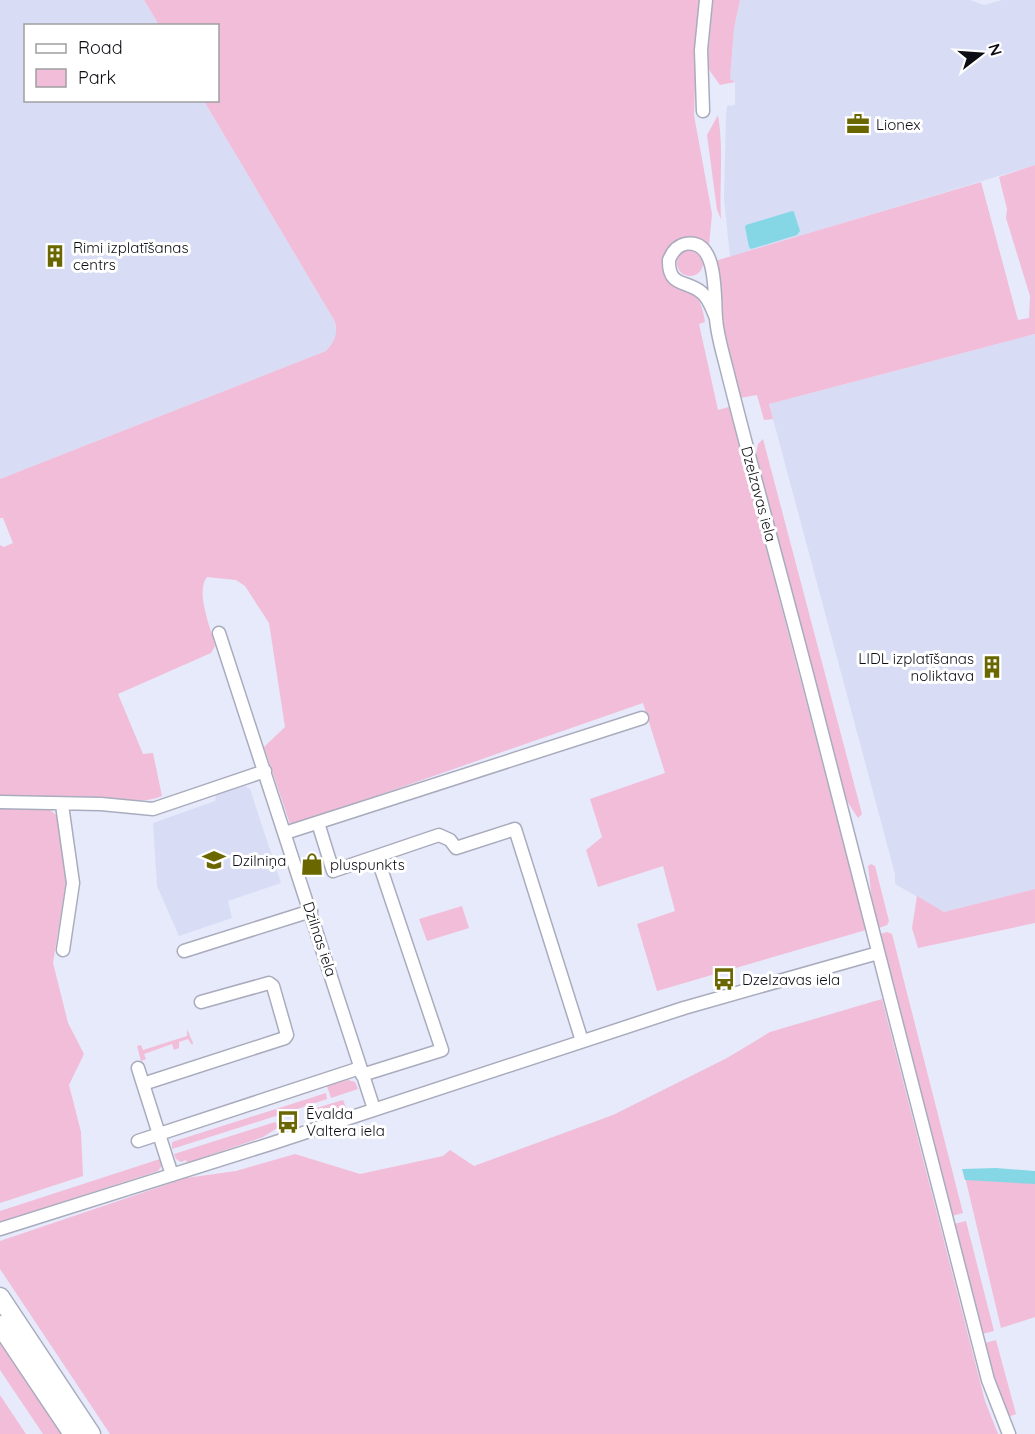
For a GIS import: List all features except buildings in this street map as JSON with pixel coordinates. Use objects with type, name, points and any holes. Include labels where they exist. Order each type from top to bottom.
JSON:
[{"type":"main road","points":[[0,1297],[91,1434]]},
{"type":"main road","points":[[0,1326],[73,1434]]},
{"type":"street","points":[[703,111],[701,50],[706,0]]},
{"type":"street","name":"Dzelzavas iela","points":[[716,318],[716,298],[708,254],[697,245],[682,244],[676,248],[669,260],[671,274],[675,280],[699,290],[706,296],[716,318],[742,434],[988,1380],[1009,1434]]},
{"type":"street","name":"Dzilnas iela","points":[[219,633],[374,1109]]},
{"type":"street","points":[[285,833],[642,718]]},
{"type":"street","points":[[0,802],[101,804],[153,809],[265,771]]},
{"type":"street","points":[[62,805],[73,883],[63,950]]},
{"type":"street","points":[[318,823],[333,871],[440,836],[450,840],[456,848],[515,829],[582,1041]]},
{"type":"street","points":[[138,1141],[361,1071],[442,1050],[377,857]]},
{"type":"street","points":[[184,951],[311,911]]},
{"type":"street","points":[[0,1229],[684,1008],[878,953]]},
{"type":"street","points":[[143,1084],[285,1038],[288,1035],[273,986],[269,983],[201,1002]]},
{"type":"street","points":[[138,1068],[172,1174]]},
{"type":"shaded area","points":[[0,0],[144,0],[158,24],[24,24],[24,102],[205,102],[334,320],[337,332],[335,339],[326,351],[0,479]]},
{"type":"shaded area","points":[[740,0],[970,0],[984,5],[1002,0],[1035,0],[1035,165],[730,257],[724,198],[726,115],[727,106],[735,105],[735,82],[730,79],[734,29]]},
{"type":"shaded area","points":[[1035,334],[1035,889],[944,912],[895,884],[895,874],[769,404]]},
{"type":"shaded area","name":"Dzilniņa","points":[[245,786],[250,789],[281,883],[228,901],[232,918],[179,936],[157,886],[153,823],[215,801],[216,795]]},
{"type":"green space","points":[[144,0],[701,0],[697,27],[694,115],[712,214],[709,247],[700,241],[665,261],[691,288],[703,312],[705,322],[699,324],[718,410],[729,407],[866,930],[657,991],[637,924],[675,911],[663,866],[598,887],[586,850],[602,837],[590,799],[665,773],[643,703],[293,825],[290,824],[264,747],[285,727],[269,623],[245,586],[236,580],[207,577],[204,584],[203,601],[215,646],[211,653],[118,694],[143,754],[153,753],[162,796],[139,801],[103,798],[0,797],[0,545],[4,547],[13,543],[3,518],[0,518],[0,479],[326,351],[334,340],[336,332],[334,320],[205,102],[219,102],[219,24],[158,24]]},
{"type":"green space","points":[[713,0],[740,0],[734,29],[730,79],[735,82],[720,85],[707,67]]},
{"type":"green space","points":[[718,115],[721,141],[721,219],[717,210],[707,135]]},
{"type":"green space","points":[[1035,165],[1035,334],[769,404],[773,419],[764,420],[757,395],[740,398],[725,331],[715,261],[981,182],[1018,320],[1029,318],[1030,296],[1006,218],[1007,209],[999,177]]},
{"type":"green space","points":[[690,250],[699,254],[703,263],[699,272],[690,276],[681,272],[677,263],[681,254]]},
{"type":"green space","points":[[763,439],[862,814],[858,818],[845,798],[840,782],[755,459],[758,444]]},
{"type":"green space","points":[[0,807],[50,810],[60,818],[68,870],[53,963],[68,1023],[84,1054],[69,1085],[81,1132],[83,1176],[0,1203]]},
{"type":"green space","points":[[871,864],[875,866],[889,921],[887,925],[879,928],[873,909],[868,866]]},
{"type":"green space","points":[[1035,889],[1035,923],[918,948],[912,928],[917,896],[944,912]]},
{"type":"green space","points":[[462,906],[469,928],[427,941],[419,919]]},
{"type":"green space","points":[[887,932],[892,934],[963,1213],[952,1216],[880,934]]},
{"type":"green space","points":[[882,999],[985,1401],[998,1434],[110,1434],[0,1269],[0,1241],[186,1178],[236,1171],[295,1154],[360,1174],[443,1156],[450,1150],[474,1166],[613,1115],[727,1058],[770,1032]]},
{"type":"green space","points":[[187,1029],[192,1045],[188,1039],[179,1042],[179,1048],[174,1050],[172,1044],[144,1054],[146,1059],[141,1061],[137,1046],[141,1045],[143,1050],[187,1036]]},
{"type":"green space","points":[[348,1080],[355,1082],[358,1089],[331,1098],[327,1086]]},
{"type":"green space","points":[[326,1093],[327,1099],[283,1114],[281,1111],[278,1112],[279,1115],[172,1149],[172,1142]]},
{"type":"green space","points":[[343,1100],[347,1110],[315,1116],[316,1108]]},
{"type":"green space","points":[[275,1122],[279,1127],[263,1137],[187,1163],[186,1160],[181,1162],[176,1159],[174,1154]]},
{"type":"green space","points":[[163,1158],[163,1164],[158,1171],[0,1222],[0,1211]]},
{"type":"green space","points":[[965,1177],[1035,1183],[1035,1317],[1001,1328]]},
{"type":"green space","points":[[966,1221],[994,1331],[982,1334],[954,1224]]},
{"type":"green space","points":[[0,1339],[65,1434],[43,1434],[0,1370]]},
{"type":"green space","points":[[996,1340],[1016,1414],[1008,1417],[992,1375],[985,1343]]},
{"type":"green space","points":[[0,1395],[26,1434],[0,1434]]},
{"type":"water","points":[[792,211],[800,231],[797,235],[751,249],[749,247],[746,225]]},
{"type":"water","points":[[996,1168],[1035,1171],[1035,1184],[965,1180],[962,1169]]},
{"type":"place","name":"Lionex","points":[[858,124]]},
{"type":"place","name":"Rimi izplatīšanas centrs","points":[[55,256]]},
{"type":"place","name":"LIDL izplatīšanas noliktava","points":[[992,667]]},
{"type":"place","name":"Dzilniņa","points":[[214,860]]},
{"type":"place","name":"pluspunkts","points":[[312,864]]},
{"type":"place","name":"Dzelzavas iela","points":[[724,979]]},
{"type":"place","name":"Ēvalda Valtera iela","points":[[288,1122]]}]
